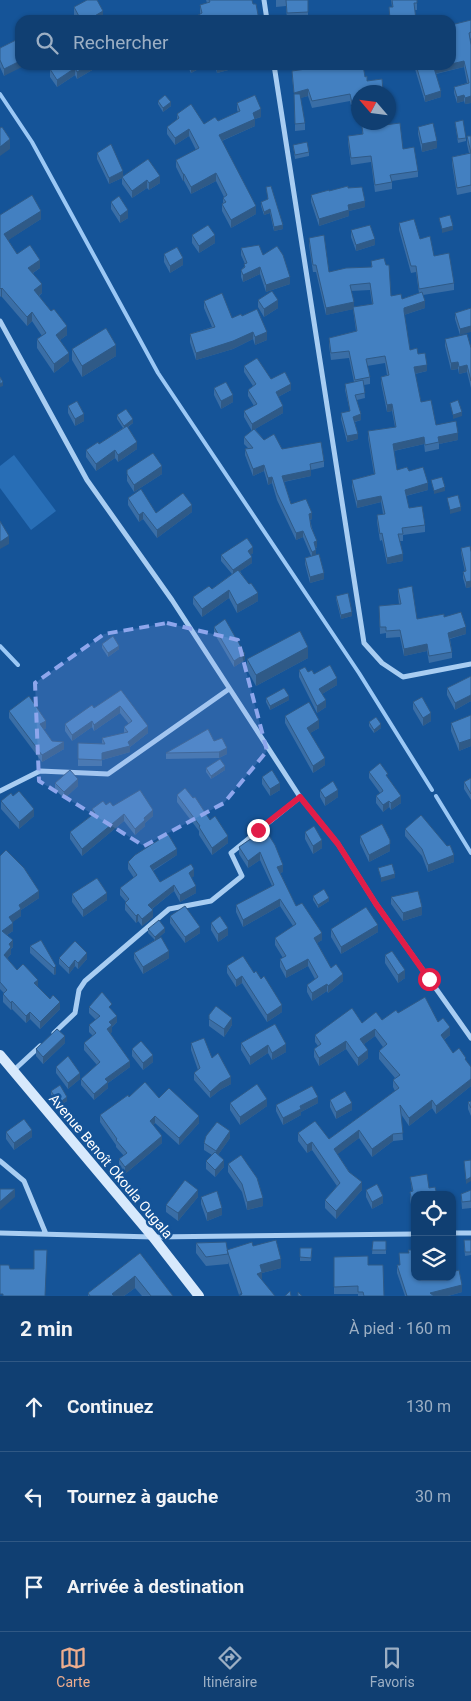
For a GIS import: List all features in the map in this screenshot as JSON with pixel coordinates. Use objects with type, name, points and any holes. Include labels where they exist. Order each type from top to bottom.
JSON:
[{"type":"street","points":[[264,0],[266,15]]},
{"type":"street","points":[[275,70],[364,643],[382,663],[403,677],[471,664]]},
{"type":"street","points":[[0,321],[87,480],[172,600],[300,797],[338,844],[376,904],[471,1038]]},
{"type":"street","points":[[0,790],[40,771],[108,774],[229,689]]},
{"type":"street","points":[[13,1071],[75,1013],[79,990],[85,981],[169,909],[210,901],[242,876],[231,853],[300,797]]},
{"type":"street","name":"Avenue Benoît Okoula Ougala","points":[[0,1055],[154,1237],[199,1296]]},
{"type":"street","points":[[0,1161],[24,1181],[46,1234]]},
{"type":"street","points":[[456,1233],[471,1233]]},
{"type":"street","points":[[0,1234],[154,1237],[411,1234]]},
{"type":"highlighted area","points":[[167,623],[238,640],[267,751],[224,803],[144,846],[39,781],[35,683],[104,634]]},
{"type":"shaded area","points":[[14,455],[56,511],[31,530],[0,488],[0,466]]},
{"type":"building","points":[[87,0],[97,0],[103,11],[96,15],[78,15],[74,7]]},
{"type":"building","points":[[209,0],[252,0],[253,4],[256,4],[258,15],[198,15],[202,13],[200,5],[210,2]]},
{"type":"building","points":[[286,0],[308,0],[308,12],[287,13]]},
{"type":"building","points":[[392,0],[417,0],[417,3],[414,3],[415,15],[390,15],[389,7],[393,7]]},
{"type":"building","points":[[471,20],[471,32],[469,33],[471,45],[471,96],[465,98],[464,95],[457,97],[454,87],[469,83],[464,61],[456,63],[456,24]]},
{"type":"building","points":[[15,40],[15,64],[4,69],[0,60],[0,48]]},
{"type":"building","points":[[51,70],[72,70],[57,80]]},
{"type":"building","points":[[364,70],[367,81],[382,79],[382,85],[351,85],[351,98],[350,94],[312,101],[308,89],[294,93],[292,71]]},
{"type":"building","points":[[417,70],[435,70],[441,91],[425,96]]},
{"type":"building","points":[[294,94],[300,94],[305,123],[295,124]]},
{"type":"building","points":[[165,95],[171,102],[163,108],[158,101]]},
{"type":"building","points":[[255,95],[261,109],[253,113],[255,119],[219,135],[256,206],[231,220],[222,204],[226,202],[223,198],[227,195],[216,173],[191,187],[176,160],[199,148],[189,129],[175,138],[167,127],[179,118],[177,114],[191,104],[204,124],[215,117],[218,121],[240,111],[237,103]]},
{"type":"building","points":[[463,120],[466,138],[458,139],[455,122]]},
{"type":"building","points":[[400,123],[403,149],[414,147],[418,171],[390,175],[392,182],[375,185],[371,156],[351,158],[348,136],[363,134],[362,130],[396,130],[396,124]]},
{"type":"building","points":[[433,123],[437,141],[422,144],[418,127]]},
{"type":"building","points":[[2,127],[10,139],[0,147],[0,128]]},
{"type":"building","points":[[467,136],[471,136],[471,153]]},
{"type":"building","points":[[307,142],[309,152],[295,155],[293,145]]},
{"type":"building","points":[[111,144],[123,171],[109,178],[97,153]]},
{"type":"building","points":[[471,153],[471,185],[457,188],[452,157]]},
{"type":"building","points":[[148,159],[160,176],[149,183],[147,180],[132,191],[122,177]]},
{"type":"building","points":[[271,186],[283,225],[274,227],[270,209],[264,212],[261,202],[268,199],[266,187]]},
{"type":"building","points":[[348,186],[348,188],[362,187],[365,201],[348,205],[349,210],[319,219],[311,195]]},
{"type":"building","points":[[32,195],[41,211],[4,234],[17,254],[30,245],[40,260],[28,268],[42,284],[34,290],[51,311],[54,309],[67,326],[56,335],[69,353],[54,364],[37,339],[46,333],[32,312],[27,317],[0,288],[0,215]]},
{"type":"building","points":[[119,196],[128,210],[120,216],[111,202]]},
{"type":"building","points":[[450,215],[453,226],[442,229],[439,218]]},
{"type":"building","points":[[414,219],[420,239],[430,236],[434,256],[449,253],[454,283],[419,289],[416,266],[411,266],[399,223]]},
{"type":"building","points":[[208,225],[215,235],[199,246],[192,235]]},
{"type":"building","points":[[370,225],[375,239],[356,245],[351,230]]},
{"type":"building","points":[[324,235],[329,272],[346,268],[372,267],[371,261],[384,258],[386,265],[389,265],[391,296],[401,294],[402,299],[422,292],[425,301],[404,308],[410,350],[417,348],[418,354],[425,353],[427,365],[414,367],[421,402],[431,400],[436,425],[456,421],[458,433],[438,437],[439,442],[425,445],[424,437],[393,444],[397,470],[407,467],[409,471],[423,467],[428,483],[405,490],[409,508],[422,506],[425,525],[402,528],[403,534],[398,534],[403,554],[387,558],[377,515],[385,514],[381,496],[357,501],[352,480],[375,474],[368,431],[396,427],[392,404],[387,405],[381,377],[389,375],[385,356],[366,359],[370,377],[355,380],[349,351],[331,353],[329,338],[357,331],[353,307],[373,304],[370,283],[350,285],[354,302],[326,308],[316,265],[313,265],[309,238]]},
{"type":"building","points":[[259,245],[263,255],[277,246],[283,255],[290,277],[266,285],[260,267],[243,275],[241,270],[245,267],[244,264],[247,263],[241,248]]},
{"type":"building","points":[[177,247],[183,258],[170,266],[164,254]]},
{"type":"building","points":[[272,291],[278,300],[264,309],[258,300]]},
{"type":"building","points":[[222,293],[232,318],[241,314],[242,316],[257,309],[267,332],[255,337],[253,332],[233,341],[196,353],[190,334],[215,327],[204,301]]},
{"type":"building","points":[[471,308],[471,326],[460,329],[455,313]]},
{"type":"building","points":[[106,328],[116,345],[82,366],[72,349]]},
{"type":"building","points":[[467,334],[471,348],[471,381],[467,365],[459,367],[458,362],[451,363],[445,339]]},
{"type":"building","points":[[257,358],[271,379],[285,372],[291,384],[276,392],[283,406],[252,424],[244,411],[257,404],[248,390],[256,384],[244,366]]},
{"type":"building","points":[[363,380],[365,393],[355,395],[361,414],[353,417],[358,434],[347,436],[341,413],[350,411],[345,384]]},
{"type":"building","points":[[226,382],[233,395],[221,401],[214,388]]},
{"type":"building","points":[[458,400],[462,412],[453,415],[450,403]]},
{"type":"building","points":[[77,401],[84,414],[75,419],[68,406]]},
{"type":"building","points":[[126,409],[133,419],[124,426],[117,415]]},
{"type":"building","points":[[127,426],[137,442],[118,455],[115,450],[96,464],[86,450]]},
{"type":"building","points":[[254,429],[264,440],[274,434],[282,449],[321,442],[324,461],[310,464],[311,470],[282,476],[291,504],[306,499],[312,513],[309,514],[311,527],[317,541],[314,542],[316,550],[312,552],[303,531],[296,533],[277,493],[272,477],[268,478],[264,465],[253,469],[245,449],[253,448],[244,437]]},
{"type":"building","points":[[153,453],[162,466],[134,485],[127,474],[127,470]]},
{"type":"building","points":[[442,477],[445,487],[434,491],[431,480]]},
{"type":"building","points":[[141,489],[156,513],[183,493],[192,505],[157,530],[143,512],[139,515],[128,498]]},
{"type":"building","points":[[458,495],[461,507],[450,510],[447,498]]},
{"type":"building","points":[[0,521],[9,536],[0,542]]},
{"type":"building","points":[[247,538],[253,547],[248,551],[252,557],[233,570],[221,555]]},
{"type":"building","points":[[470,546],[471,581],[466,582],[463,572],[466,571],[461,548]]},
{"type":"building","points":[[319,554],[324,573],[310,577],[305,558]]},
{"type":"building","points":[[238,570],[258,593],[237,605],[229,590],[202,609],[193,597],[209,586],[212,589]]},
{"type":"building","points":[[412,586],[417,619],[444,614],[444,617],[461,612],[466,627],[448,633],[452,652],[429,656],[427,644],[404,649],[400,630],[386,631],[386,627],[380,627],[379,606],[401,604],[398,589]]},
{"type":"building","points":[[348,593],[352,612],[341,615],[336,596]]},
{"type":"building","points":[[225,619],[245,654],[234,661],[214,627]]},
{"type":"building","points":[[300,631],[308,647],[256,675],[247,659]]},
{"type":"building","points":[[113,636],[119,646],[108,653],[102,644]]},
{"type":"building","points":[[330,665],[337,678],[319,689],[326,700],[317,706],[299,670],[305,667],[308,672],[312,670],[314,674]]},
{"type":"building","points":[[471,676],[471,695],[455,703],[447,688]]},
{"type":"building","points":[[284,688],[289,696],[270,706],[266,698]]},
{"type":"building","points":[[121,690],[148,726],[128,742],[130,746],[102,753],[102,760],[78,759],[78,743],[105,744],[102,738],[128,732],[124,727],[132,721],[120,706],[94,725],[92,721],[72,735],[65,724],[92,705],[94,708]]},
{"type":"building","points":[[29,696],[46,721],[40,724],[52,741],[64,742],[42,755],[9,711]]},
{"type":"building","points":[[422,697],[431,713],[423,718],[413,702]]},
{"type":"building","points":[[309,702],[319,720],[307,728],[325,758],[313,766],[285,716]]},
{"type":"building","points":[[471,715],[471,739],[459,743],[451,723]]},
{"type":"building","points":[[376,717],[381,724],[374,730],[369,722]]},
{"type":"building","points":[[208,729],[214,741],[222,738],[227,748],[219,752],[166,753]]},
{"type":"building","points":[[220,759],[225,766],[211,776],[206,768]]},
{"type":"building","points":[[380,763],[401,796],[391,803],[389,801],[383,805],[376,796],[383,791],[369,772]]},
{"type":"building","points":[[70,770],[78,779],[64,792],[55,783]]},
{"type":"building","points":[[272,770],[280,783],[270,789],[262,777]]},
{"type":"building","points":[[471,778],[471,794],[464,782]]},
{"type":"building","points":[[333,781],[338,790],[325,798],[320,790]]},
{"type":"building","points":[[185,788],[193,798],[195,797],[210,820],[215,816],[228,836],[212,848],[200,826],[177,795]]},
{"type":"building","points":[[140,790],[153,810],[144,818],[145,820],[135,829],[124,814],[82,849],[70,832],[95,813],[92,809],[103,801],[106,805],[110,802],[113,806]]},
{"type":"building","points":[[19,791],[34,809],[19,822],[1,801],[11,793],[13,796]]},
{"type":"building","points":[[421,815],[447,846],[450,845],[454,855],[428,865],[422,849],[405,829]]},
{"type":"building","points":[[382,824],[390,844],[369,855],[360,836]]},
{"type":"building","points":[[314,826],[322,840],[313,846],[305,832]]},
{"type":"building","points":[[265,829],[275,845],[283,865],[277,867],[296,906],[302,903],[322,933],[314,938],[331,968],[336,964],[343,974],[328,986],[327,984],[312,993],[307,985],[318,977],[308,959],[286,971],[280,959],[286,956],[275,938],[296,924],[280,899],[243,920],[236,905],[274,885],[260,852],[248,861],[239,847]]},
{"type":"building","points":[[168,834],[177,849],[150,866],[160,882],[191,864],[194,869],[189,873],[196,886],[180,895],[174,885],[148,905],[153,910],[142,919],[138,914],[136,916],[125,903],[129,899],[120,888],[137,875],[128,862],[135,855]]},
{"type":"building","points":[[6,850],[24,868],[39,891],[19,905],[21,909],[9,917],[13,923],[2,931],[13,940],[9,944],[11,947],[4,955],[17,970],[23,964],[38,980],[34,983],[50,999],[53,995],[60,1002],[40,1022],[30,1012],[26,1016],[12,1001],[11,1003],[3,994],[7,990],[0,982],[0,856]]},
{"type":"building","points":[[392,864],[395,874],[381,878],[378,868]]},
{"type":"building","points":[[97,878],[107,893],[83,910],[72,894]]},
{"type":"building","points":[[324,889],[329,898],[318,905],[313,896]]},
{"type":"building","points":[[418,891],[422,907],[403,913],[391,897]]},
{"type":"building","points":[[185,906],[200,927],[185,937],[170,916]]},
{"type":"building","points":[[366,907],[378,925],[341,947],[331,929]]},
{"type":"building","points":[[220,916],[228,928],[218,934],[211,923]]},
{"type":"building","points":[[159,920],[165,928],[155,937],[148,929]]},
{"type":"building","points":[[161,937],[169,951],[143,967],[134,953]]},
{"type":"building","points":[[41,940],[56,966],[54,968],[30,946]]},
{"type":"building","points":[[75,941],[87,953],[78,963],[75,960],[69,968],[59,958]]},
{"type":"building","points":[[392,951],[405,970],[398,975],[385,955]]},
{"type":"building","points":[[243,956],[254,973],[256,971],[261,979],[264,976],[282,1005],[267,1015],[242,976],[236,980],[227,966]]},
{"type":"building","points":[[102,992],[112,1004],[109,1007],[117,1016],[109,1022],[112,1025],[107,1029],[130,1061],[105,1079],[108,1082],[94,1094],[81,1079],[100,1062],[84,1043],[96,1033],[89,1025],[100,1016],[89,1007]]},
{"type":"building","points":[[425,997],[438,1022],[443,1018],[450,1027],[441,1035],[453,1053],[459,1048],[466,1058],[471,1067],[471,1079],[436,1106],[432,1100],[409,1118],[400,1105],[403,1133],[393,1134],[372,1149],[359,1130],[334,1149],[349,1172],[362,1182],[336,1211],[325,1200],[340,1183],[312,1142],[307,1145],[298,1133],[315,1121],[329,1139],[399,1088],[393,1080],[400,1075],[379,1051],[387,1044],[375,1029],[360,1039],[368,1050],[358,1058],[346,1041],[319,1058],[314,1049],[321,1044],[315,1035],[352,1008],[362,1023],[376,1012],[382,1020],[396,1010],[398,1013]]},
{"type":"building","points":[[216,1006],[232,1018],[224,1029],[209,1019],[209,1015]]},
{"type":"building","points":[[275,1024],[286,1044],[272,1053],[268,1045],[250,1057],[241,1043]]},
{"type":"building","points":[[57,1029],[65,1036],[43,1057],[36,1049]]},
{"type":"building","points":[[204,1038],[212,1058],[218,1053],[231,1077],[220,1083],[210,1092],[194,1073],[200,1068],[191,1043]]},
{"type":"building","points":[[141,1041],[153,1055],[143,1063],[132,1049]]},
{"type":"building","points":[[68,1056],[80,1073],[68,1083],[56,1067]]},
{"type":"building","points":[[145,1082],[159,1098],[169,1088],[199,1116],[179,1138],[155,1116],[150,1121],[162,1136],[125,1167],[119,1159],[127,1153],[100,1115],[128,1095],[129,1097]]},
{"type":"building","points":[[257,1084],[267,1099],[240,1117],[230,1103]]},
{"type":"building","points":[[60,1085],[67,1097],[59,1103],[51,1091]]},
{"type":"building","points":[[312,1086],[318,1097],[300,1106],[301,1109],[283,1118],[276,1105]]},
{"type":"building","points":[[345,1091],[352,1103],[336,1112],[330,1100]]},
{"type":"building","points":[[24,1119],[32,1130],[14,1143],[6,1132]]},
{"type":"building","points":[[217,1122],[230,1131],[216,1151],[204,1143],[206,1136]]},
{"type":"building","points":[[215,1152],[224,1160],[215,1170],[206,1161]]},
{"type":"building","points":[[241,1155],[257,1178],[263,1198],[247,1202],[242,1184],[228,1164]]},
{"type":"building","points":[[471,1160],[471,1177],[466,1180],[464,1161]]},
{"type":"building","points":[[427,1174],[429,1188],[435,1187],[436,1191],[413,1191],[410,1177]]},
{"type":"building","points":[[185,1180],[198,1190],[178,1213],[166,1205]]},
{"type":"building","points":[[377,1184],[383,1196],[372,1202],[366,1190]]},
{"type":"building","points":[[0,1189],[15,1189],[0,1202]]},
{"type":"building","points":[[471,1190],[471,1201],[462,1202],[461,1194]]},
{"type":"building","points":[[217,1191],[222,1208],[207,1213],[201,1197]]},
{"type":"building","points":[[276,1240],[281,1259],[260,1265],[262,1272],[257,1274],[275,1296],[239,1296],[242,1294],[227,1250],[252,1242],[253,1246]]},
{"type":"building","points":[[464,1240],[471,1240],[471,1252],[465,1252]]},
{"type":"building","points":[[373,1241],[386,1241],[386,1250],[372,1250]]},
{"type":"building","points":[[226,1242],[228,1254],[206,1257],[196,1243]]},
{"type":"building","points":[[300,1248],[312,1248],[311,1258],[300,1257]]},
{"type":"building","points":[[34,1250],[47,1250],[45,1296],[3,1296],[3,1294],[0,1294],[0,1265],[9,1265],[10,1269],[34,1269]]},
{"type":"building","points":[[408,1250],[411,1250],[411,1281],[456,1281],[456,1271],[459,1270],[462,1285],[430,1293],[434,1296],[407,1296],[397,1265],[400,1265],[399,1253],[409,1253]]},
{"type":"building","points":[[140,1253],[173,1296],[151,1296],[135,1276],[112,1294],[114,1296],[90,1296],[88,1293]]},
{"type":"building","points":[[368,1256],[368,1265],[383,1265],[384,1296],[364,1296],[363,1292],[358,1292],[358,1286],[334,1287],[334,1257]]},
{"type":"waterway","points":[[0,94],[32,142],[158,373],[359,673],[432,790]]},
{"type":"waterway","points":[[0,646],[18,665]]},
{"type":"waterway","points":[[436,796],[471,853]]},
{"type":"route","points":[[258,830],[300,797],[338,844],[376,904],[429,979]]}]
